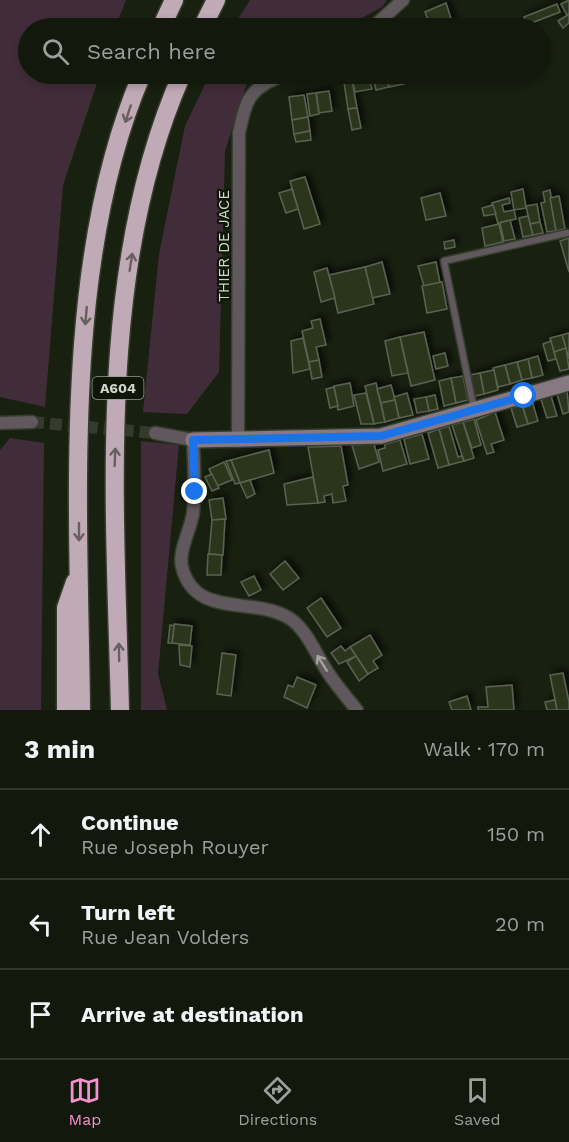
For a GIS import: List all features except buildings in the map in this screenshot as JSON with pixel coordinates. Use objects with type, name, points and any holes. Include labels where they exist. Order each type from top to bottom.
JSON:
[{"type":"highway","points":[[166,18],[174,0]]},
{"type":"highway","points":[[207,18],[216,0]]},
{"type":"highway","name":"A604","points":[[81,710],[79,572],[81,377],[98,228],[114,155],[139,84]]},
{"type":"highway","name":"A604","points":[[120,710],[115,473],[118,379],[124,302],[151,162],[178,84]]},
{"type":"highway","points":[[66,710],[66,608],[79,572]]},
{"type":"street","points":[[383,18],[403,0]]},
{"type":"street","name":"THIER DE JACE","points":[[238,441],[239,134],[244,106],[258,86],[263,84]]},
{"type":"street","points":[[155,434],[193,440],[238,441],[381,436],[569,383]]},
{"type":"street","points":[[0,423],[32,422]]},
{"type":"street","points":[[193,440],[195,492],[193,517],[181,563],[186,581],[198,595],[221,604],[260,607],[289,618],[306,637],[329,674],[357,710]]},
{"type":"lane","points":[[474,410],[444,261],[567,232]]},
{"type":"shaded area","points":[[0,0],[126,0],[119,18],[18,18],[18,84],[97,84],[63,185],[45,407],[0,397]]},
{"type":"shaded area","points":[[250,0],[387,0],[382,7],[362,18],[238,18]]},
{"type":"shaded area","points":[[205,84],[247,84],[225,151],[219,372],[187,414],[143,412],[159,254],[185,126]]},
{"type":"shaded area","points":[[10,438],[44,443],[41,710],[0,710],[0,450]]},
{"type":"shaded area","points":[[141,441],[179,445],[158,674],[167,710],[141,710]]},
{"type":"tunnel","points":[[32,422],[155,433]]},
{"type":"route","points":[[195,492],[193,440],[238,441],[381,436],[524,396]]}]
